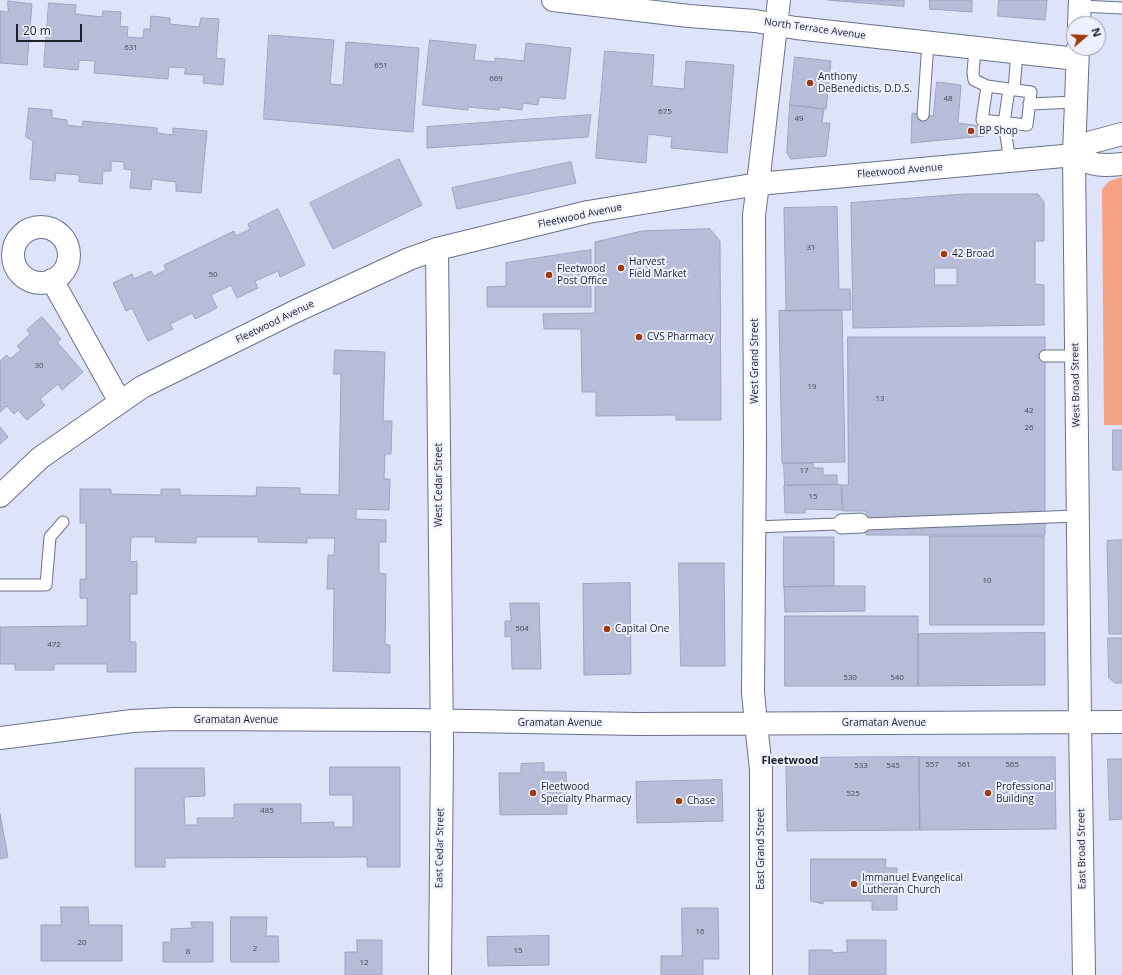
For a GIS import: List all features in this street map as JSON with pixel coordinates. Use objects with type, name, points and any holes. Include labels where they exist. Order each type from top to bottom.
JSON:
[{"type":"main road","name":"North Terrace Avenue","points":[[553,0],[776,24],[975,48],[1017,52],[1066,54]]},
{"type":"main road","name":"West Grand Street","points":[[756,724],[753,692],[754,215],[779,0]]},
{"type":"main road","name":"West Broad Street","points":[[1077,56],[1074,155],[1080,722]]},
{"type":"main road","points":[[1122,134],[1092,142],[1074,155],[1086,162],[1099,166],[1122,164]]},
{"type":"main road","name":"Fleetwood Avenue","points":[[0,496],[40,458],[142,387],[296,311],[409,259],[437,249],[588,212],[758,184],[1074,155]]},
{"type":"main road","name":"West Cedar Street","points":[[437,249],[441,721]]},
{"type":"main road","points":[[52,280],[120,402]]},
{"type":"main road","name":"Gramatan Avenue","points":[[0,738],[132,721],[174,719],[756,724],[1122,722]]},
{"type":"main road","name":"East Cedar Street","points":[[440,975],[441,721]]},
{"type":"main road","name":"East Broad Street","points":[[1080,722],[1084,975]]},
{"type":"main road","name":"East Grand Street","points":[[756,724],[761,769],[761,975]]},
{"type":"lane","points":[[1080,10],[1122,8]]},
{"type":"lane","points":[[923,115],[928,43]]},
{"type":"lane","points":[[975,48],[973,73],[974,80],[987,86],[1031,92],[1027,125],[982,120],[987,86]]},
{"type":"lane","points":[[1010,161],[1004,123],[1017,52]]},
{"type":"lane","points":[[1029,104],[1076,102]]},
{"type":"lane","points":[[1045,356],[1076,356]]},
{"type":"lane","points":[[754,527],[837,524],[841,520],[862,519],[866,524],[1077,516]]},
{"type":"lane","points":[[0,585],[46,585],[50,537],[63,522]]},
{"type":"shaded area","points":[[1122,177],[1122,425],[1104,425],[1102,189],[1109,181]]},
{"type":"building","points":[[828,0],[904,0],[904,6]]},
{"type":"building","points":[[930,0],[972,0],[972,12],[930,9]]},
{"type":"building","points":[[999,0],[1047,0],[1045,20],[998,16]]},
{"type":"building","points":[[8,1],[32,4],[27,65],[0,63],[0,11],[8,12]]},
{"type":"building","points":[[49,3],[76,5],[75,14],[102,17],[103,11],[121,12],[120,26],[128,27],[127,37],[143,38],[144,29],[150,29],[151,16],[170,18],[170,24],[199,27],[201,18],[219,19],[216,58],[225,59],[223,85],[203,83],[204,75],[184,74],[186,68],[169,67],[168,79],[94,73],[95,61],[79,60],[78,70],[44,67]]},
{"type":"building","points":[[269,35],[334,40],[330,84],[343,85],[346,42],[419,48],[413,132],[264,119]]},
{"type":"building","points":[[430,40],[476,45],[474,60],[495,62],[495,58],[524,61],[526,43],[571,48],[565,99],[539,97],[538,105],[523,103],[522,110],[499,107],[499,110],[468,107],[468,110],[423,105]]},
{"type":"building","points":[[605,51],[654,55],[652,86],[684,89],[686,61],[734,65],[727,153],[671,148],[672,137],[648,134],[646,163],[596,158]]},
{"type":"building","name":"Anthony DeBenedictis, D.D.S.","points":[[795,57],[831,61],[826,109],[790,105]]},
{"type":"building","points":[[937,82],[961,85],[958,123],[981,126],[984,129],[984,136],[911,143],[912,113],[933,116]]},
{"type":"building","points":[[790,105],[824,109],[822,123],[830,123],[826,156],[791,159],[787,153]]},
{"type":"building","points":[[29,108],[52,110],[52,118],[67,120],[67,125],[82,127],[83,121],[157,128],[157,133],[173,135],[173,128],[207,131],[201,193],[176,191],[176,182],[152,179],[151,190],[130,188],[132,170],[124,169],[124,162],[111,161],[111,171],[103,171],[102,184],[79,182],[79,175],[56,173],[55,181],[30,179],[33,141],[26,137]]},
{"type":"building","points":[[591,115],[588,137],[427,148],[427,127]]},
{"type":"building","points":[[399,159],[422,205],[333,249],[310,203]]},
{"type":"building","points":[[571,162],[576,183],[457,209],[452,188]]},
{"type":"building","name":"42 Broad","points":[[965,194],[1038,194],[1044,202],[1044,241],[1035,241],[1035,284],[1044,285],[1044,325],[853,328],[851,203]],"holes":[[[935,268],[957,268],[957,285],[935,285]]]},
{"type":"building","points":[[837,207],[839,289],[850,289],[851,310],[786,311],[784,208]]},
{"type":"building","points":[[278,209],[305,265],[280,277],[278,271],[255,281],[258,288],[237,298],[231,285],[211,295],[217,308],[195,319],[192,313],[170,324],[173,329],[148,341],[132,308],[126,311],[113,283],[132,274],[134,279],[151,271],[154,276],[166,270],[164,265],[234,231],[236,236],[250,229],[248,224]]},
{"type":"building","points":[[710,229],[720,241],[721,420],[676,420],[676,415],[596,416],[596,392],[582,392],[581,329],[544,329],[543,314],[595,313],[595,242],[642,231]]},
{"type":"building","name":"Fleetwood Post Office","points":[[591,250],[591,307],[487,307],[487,287],[506,286],[506,263]]},
{"type":"building","points":[[842,310],[845,462],[782,463],[779,311]]},
{"type":"building","points":[[42,317],[61,339],[57,342],[83,372],[62,390],[58,384],[40,399],[45,405],[27,420],[18,410],[14,414],[7,406],[0,412],[0,361],[7,355],[10,359],[21,350],[17,346],[30,334],[27,330]]},
{"type":"building","points":[[848,337],[1045,337],[1045,535],[866,535],[866,511],[843,511],[842,485],[848,485]]},
{"type":"building","points":[[335,350],[385,352],[383,421],[392,421],[391,454],[385,454],[384,479],[390,479],[389,510],[356,509],[356,519],[386,520],[386,542],[379,542],[379,573],[386,574],[385,644],[390,645],[390,673],[333,671],[334,589],[327,589],[328,555],[334,555],[335,538],[307,538],[307,543],[258,542],[258,537],[196,537],[196,543],[155,542],[156,537],[131,537],[130,562],[137,561],[137,594],[130,594],[130,642],[136,642],[136,672],[107,672],[107,664],[54,664],[54,670],[15,670],[15,664],[0,664],[0,627],[87,626],[87,598],[80,598],[80,579],[86,579],[86,523],[80,523],[80,489],[111,489],[111,494],[161,495],[161,489],[180,489],[180,495],[256,496],[257,487],[300,488],[300,494],[339,495],[341,374],[334,374]]},
{"type":"building","points":[[0,427],[8,437],[0,444]]},
{"type":"building","points":[[1113,430],[1122,430],[1122,470],[1113,470]]},
{"type":"building","points":[[784,463],[813,463],[814,468],[823,468],[823,475],[837,475],[837,484],[785,485]]},
{"type":"building","points":[[841,485],[842,510],[805,509],[805,513],[785,513],[784,486]]},
{"type":"building","points":[[930,536],[1044,536],[1044,625],[930,625]]},
{"type":"building","points":[[784,537],[834,537],[834,586],[784,587]]},
{"type":"building","points":[[1122,540],[1122,634],[1109,634],[1107,541]]},
{"type":"building","points":[[679,563],[724,563],[725,666],[681,666]]},
{"type":"building","name":"Capital One","points":[[630,583],[631,674],[584,675],[583,584]]},
{"type":"building","points":[[865,586],[865,611],[785,612],[784,587]]},
{"type":"building","points":[[510,603],[539,603],[541,669],[512,669],[511,636],[505,637],[505,621],[511,621]]},
{"type":"building","points":[[785,616],[918,616],[918,686],[785,686]]},
{"type":"building","points":[[1045,633],[1045,685],[918,686],[918,634]]},
{"type":"building","points":[[1108,638],[1122,638],[1122,683],[1115,683],[1109,678]]},
{"type":"building","points":[[919,757],[920,830],[787,831],[786,758]]},
{"type":"building","name":"Professional Building","points":[[919,757],[1055,757],[1056,829],[920,830]]},
{"type":"building","points":[[1108,759],[1122,759],[1122,819],[1110,820]]},
{"type":"building","name":"Fleetwood Specialty Pharmacy","points":[[544,763],[544,772],[566,772],[567,814],[500,815],[499,773],[521,773],[521,764]]},
{"type":"building","points":[[330,767],[400,767],[400,867],[367,867],[367,857],[165,858],[165,867],[135,867],[135,768],[204,768],[205,796],[184,797],[185,825],[198,825],[197,818],[234,818],[234,804],[301,804],[301,823],[334,822],[334,827],[353,827],[353,795],[330,795]]},
{"type":"building","name":"Chase","points":[[722,780],[723,821],[637,823],[636,782]]},
{"type":"building","points":[[0,814],[8,857],[0,859]]},
{"type":"building","name":"Immanuel Evangelical Lutheran Church","points":[[811,859],[886,859],[885,868],[897,868],[897,910],[872,910],[872,901],[823,901],[823,904],[811,901]]},
{"type":"building","points":[[61,907],[88,907],[89,925],[122,925],[122,961],[41,961],[41,925],[61,925]]},
{"type":"building","points":[[682,908],[718,908],[719,959],[703,959],[703,975],[661,975],[661,956],[682,956]]},
{"type":"building","points":[[231,917],[267,917],[266,936],[278,936],[279,962],[231,962]]},
{"type":"building","points":[[191,922],[213,922],[213,962],[163,962],[163,942],[171,942],[171,929],[192,928]]},
{"type":"building","points":[[549,936],[549,965],[488,966],[487,937]]},
{"type":"building","points":[[357,940],[382,940],[382,975],[345,975],[345,952],[357,952]]},
{"type":"building","points":[[847,940],[886,940],[886,975],[809,975],[809,950],[832,950],[832,953],[847,952]]},
{"type":"place","name":"Anthony DeBenedictis, D.D.S.","points":[[810,83]]},
{"type":"place","name":"BP Shop","points":[[971,131]]},
{"type":"place","name":"42 Broad","points":[[944,254]]},
{"type":"place","name":"Harvest Field Market","points":[[621,268]]},
{"type":"place","name":"Fleetwood Post Office","points":[[549,275]]},
{"type":"place","name":"CVS Pharmacy","points":[[639,337]]},
{"type":"place","name":"Capital One","points":[[607,629]]},
{"type":"place","name":"Fleetwood Specialty Pharmacy","points":[[533,793]]},
{"type":"place","name":"Professional Building","points":[[988,793]]},
{"type":"place","name":"Chase","points":[[679,801]]},
{"type":"place","name":"Immanuel Evangelical Lutheran Church","points":[[854,884]]},
{"type":"district","name":"Fleetwood","points":[[790,761]]}]
